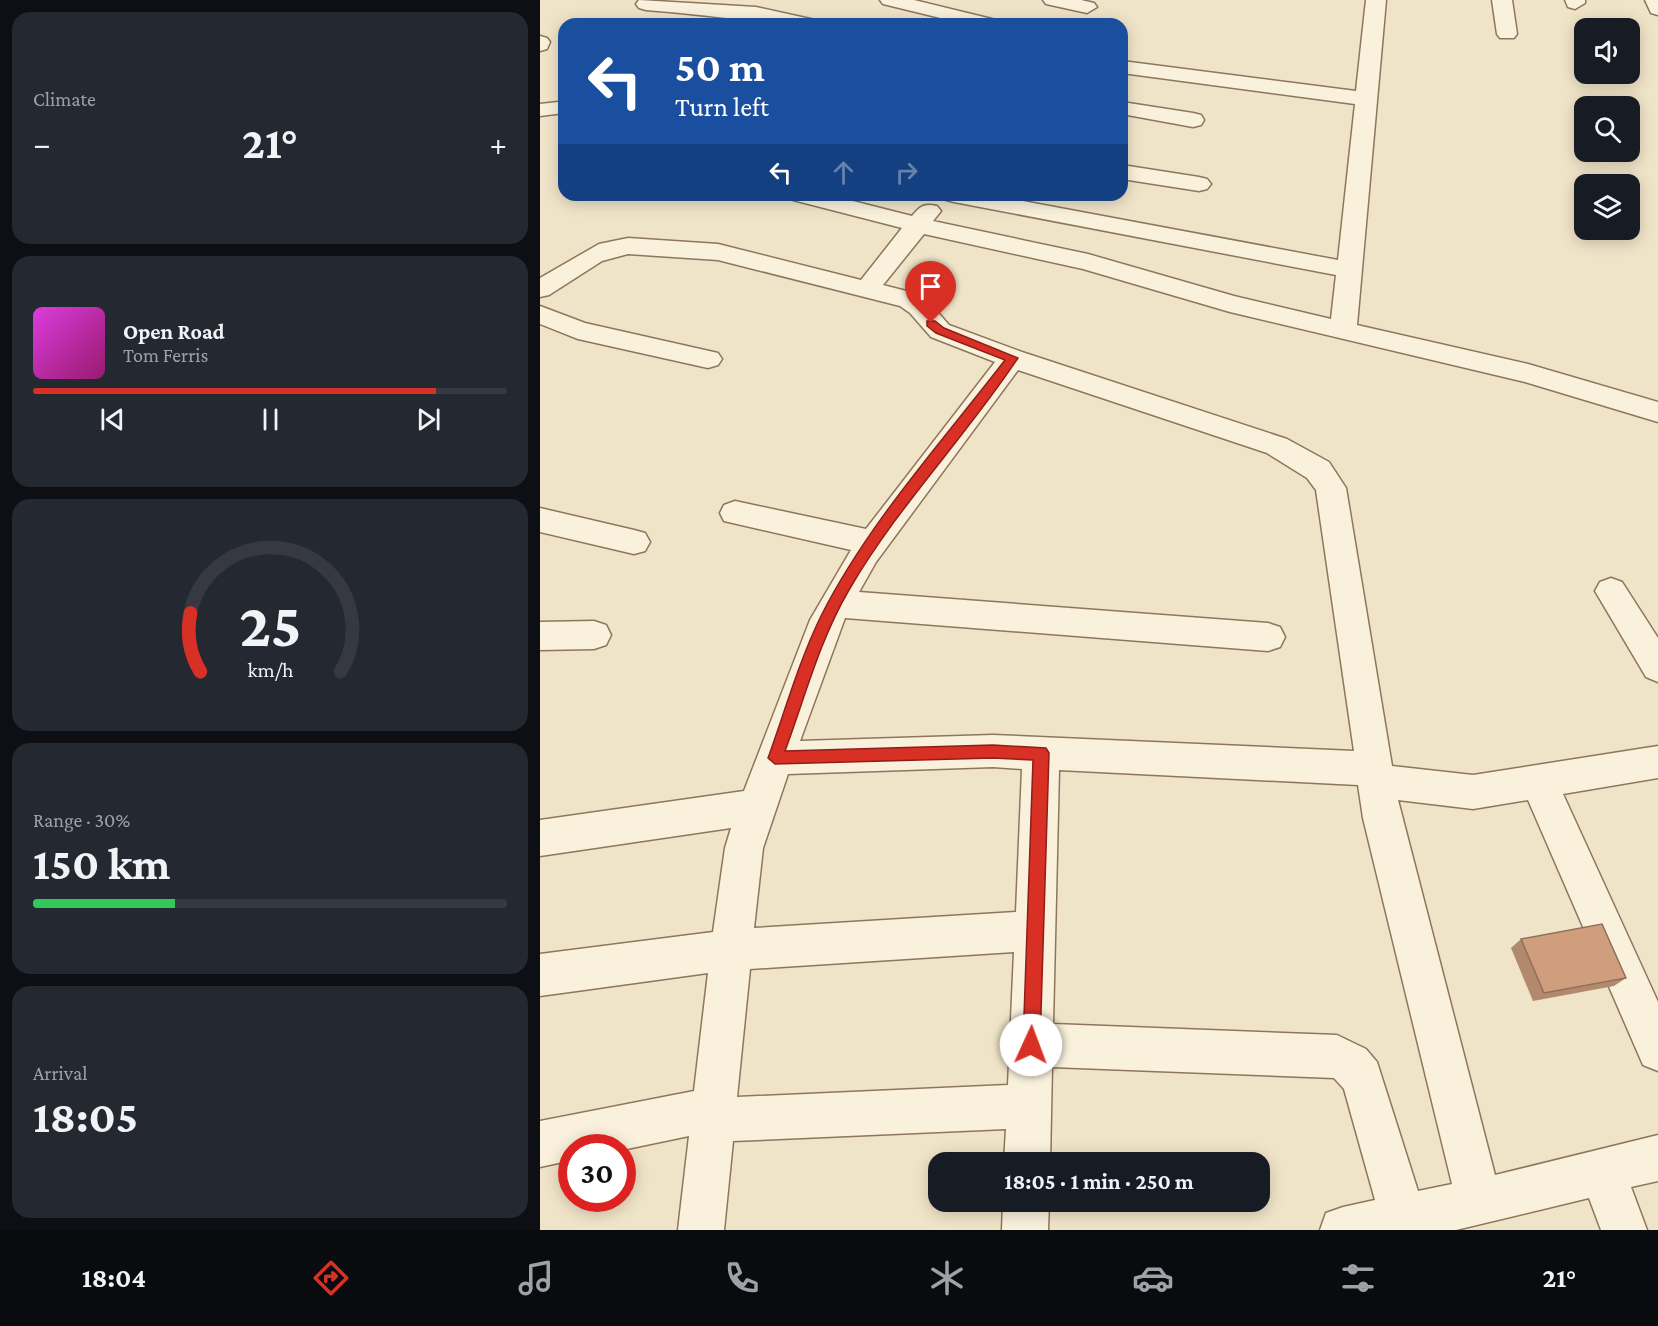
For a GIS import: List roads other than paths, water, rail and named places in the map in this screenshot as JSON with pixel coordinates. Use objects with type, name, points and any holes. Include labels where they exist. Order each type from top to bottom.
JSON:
[{"type":"street","points":[[890,0],[964,18]]},
{"type":"street","points":[[1053,0],[1089,4]]},
{"type":"street","points":[[1343,331],[1376,0]]},
{"type":"street","points":[[1502,0],[1507,34]]},
{"type":"street","points":[[1655,0],[1658,9]]},
{"type":"street","points":[[646,4],[756,13],[776,18]]},
{"type":"street","points":[[1078,18],[1089,4]]},
{"type":"street","points":[[1128,68],[1367,99]]},
{"type":"street","points":[[1128,109],[1193,120]]},
{"type":"street","points":[[1128,173],[1199,184]]},
{"type":"street","points":[[839,201],[911,234],[1088,261],[1230,304],[1528,373],[1658,412]]},
{"type":"street","points":[[867,289],[936,201]]},
{"type":"street","points":[[986,201],[1349,270]]},
{"type":"street","points":[[540,289],[608,249],[628,246],[718,252],[909,300],[926,311],[931,323],[940,331],[1012,358],[1277,446],[1318,470],[1331,488],[1384,828],[1479,1202]]},
{"type":"street","points":[[540,314],[578,330],[708,359]]},
{"type":"street","points":[[701,1230],[744,848],[757,807],[826,620],[835,604],[872,542],[1012,358]]},
{"type":"street","points":[[735,513],[872,542]]},
{"type":"street","points":[[540,520],[634,542]]},
{"type":"street","points":[[1611,591],[1658,667]]},
{"type":"street","points":[[835,604],[1268,637]]},
{"type":"street","points":[[540,636],[594,635]]},
{"type":"street","points":[[775,758],[993,751],[1041,753],[1376,775],[1473,792],[1658,762]]},
{"type":"street","points":[[1027,1152],[1041,753]]},
{"type":"street","points":[[1539,783],[1658,1050]]},
{"type":"street","points":[[540,838],[757,807]]},
{"type":"street","points":[[540,975],[731,950],[1036,931]]},
{"type":"street","points":[[1031,1045],[1337,1057],[1351,1064],[1362,1077],[1418,1220]]},
{"type":"street","points":[[540,1144],[714,1115],[1029,1107]]},
{"type":"street","points":[[1343,1230],[1418,1220],[1479,1202],[1658,1158]]},
{"type":"street","points":[[1602,1171],[1624,1230]]},
{"type":"street","points":[[1025,1230],[1026,1212]]}]
